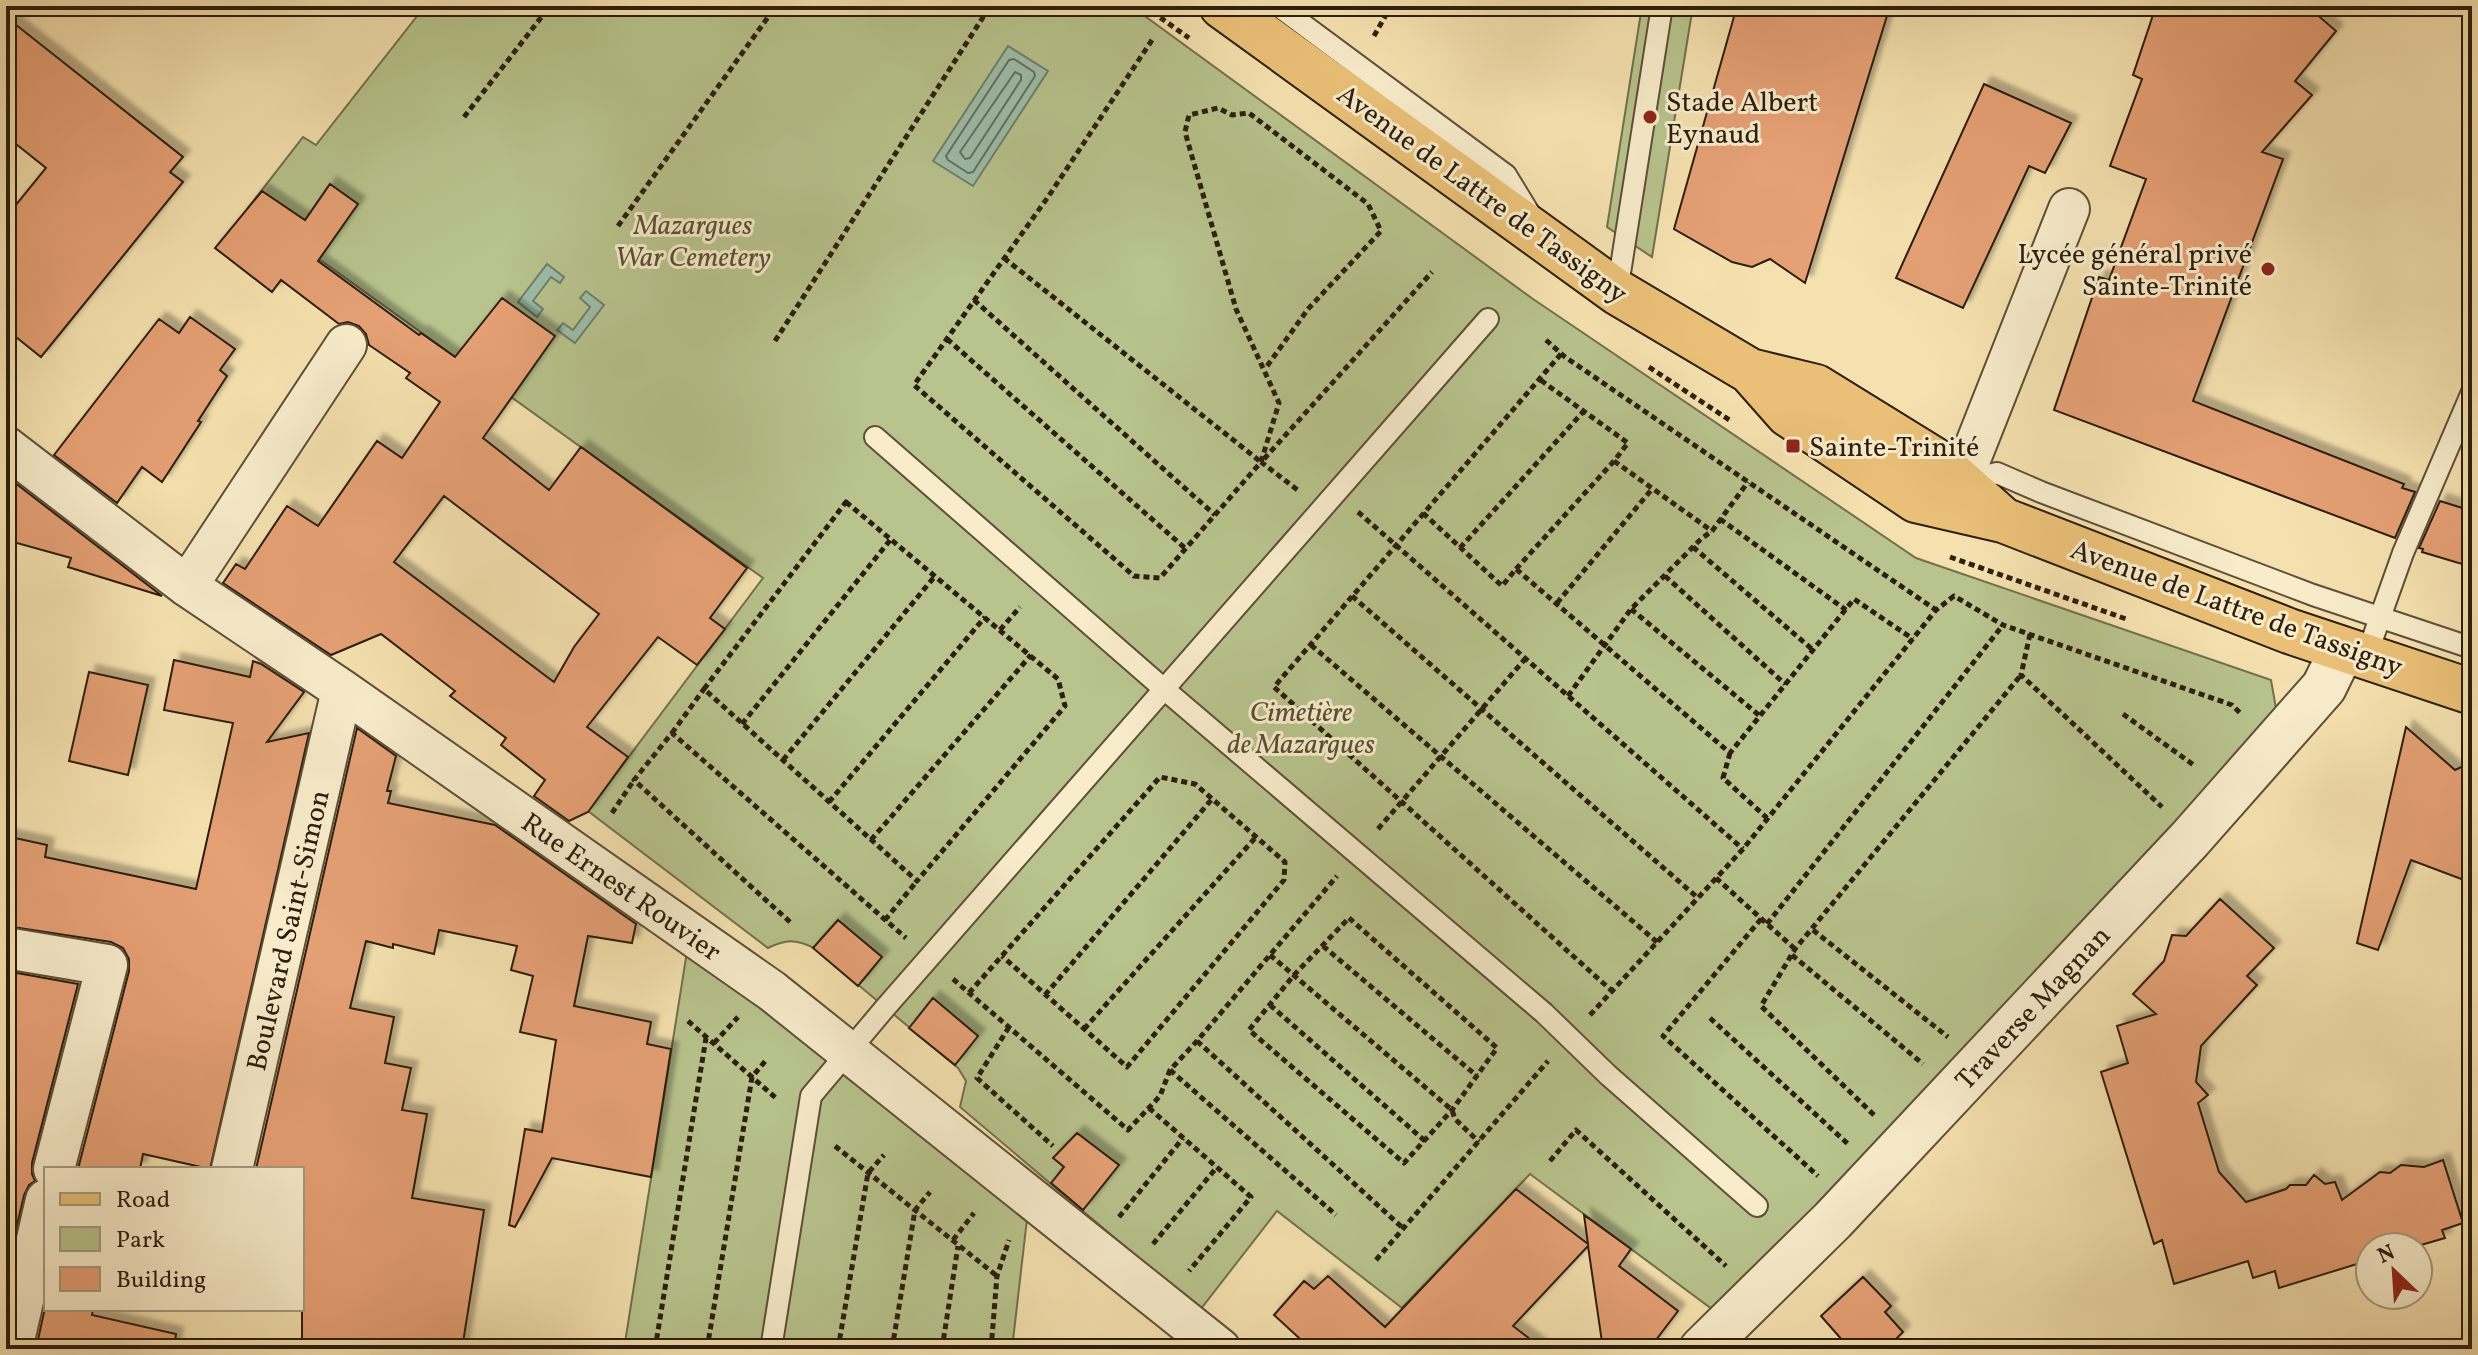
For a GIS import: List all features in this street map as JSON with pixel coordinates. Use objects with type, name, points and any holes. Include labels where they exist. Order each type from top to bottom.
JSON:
[{"type":"main road","name":"Avenue de Lattre de Tassigny","points":[[1222,6],[1617,292],[1750,371],[1816,387],[1939,463],[2003,520]]},
{"type":"main road","name":"Avenue de Lattre de Tassigny","points":[[1750,371],[1788,414],[1916,500],[2003,520],[2363,642],[2472,692]]},
{"type":"street","points":[[1961,482],[2069,209]]},
{"type":"street","points":[[187,586],[346,345]]},
{"type":"street","name":"Rue Ernest Rouvier","points":[[7,452],[187,586],[342,690],[772,991],[1220,1349]]},
{"type":"street","name":"Traverse Magnan","points":[[1702,1349],[1833,1220],[2190,839],[2214,787],[2324,687],[2363,642]]},
{"type":"street","name":"Boulevard Saint-Simon","points":[[232,1167],[342,690]]},
{"type":"street","points":[[6,948],[107,965],[55,1167]]},
{"type":"street","points":[[12,1349],[39,1255],[44,1216]]},
{"type":"lane","points":[[1278,6],[1506,175],[1548,243]]},
{"type":"lane","points":[[1617,292],[1662,6]]},
{"type":"lane","points":[[771,1349],[811,1096],[1488,319]]},
{"type":"lane","points":[[2363,642],[2472,392]]},
{"type":"lane","points":[[875,437],[1164,689],[1544,1013],[1757,1206]]},
{"type":"lane","points":[[1961,482],[1997,473],[2201,553],[2363,642],[2472,648]]},
{"type":"path","points":[[464,117],[550,6]]},
{"type":"path","points":[[618,226],[776,6]]},
{"type":"path","points":[[775,341],[987,11],[980,6]]},
{"type":"path","points":[[1152,40],[914,385],[1134,576],[1160,578],[1432,272]]},
{"type":"path","points":[[1261,462],[1279,403],[1236,309],[1185,132],[1189,115],[1218,108],[1232,115],[1249,113],[1368,204],[1381,231],[1308,309],[1265,369]]},
{"type":"path","points":[[1004,258],[1261,462],[1329,500],[1396,545],[1743,849]]},
{"type":"path","points":[[974,300],[1215,515]]},
{"type":"path","points":[[947,339],[1186,549]]},
{"type":"path","points":[[1546,340],[1561,354],[1936,610]]},
{"type":"path","points":[[1561,354],[1274,687],[1400,804],[1612,991]]},
{"type":"path","points":[[1423,513],[1502,586],[1614,461],[1628,443],[1539,379]]},
{"type":"path","points":[[1460,548],[1583,412]]},
{"type":"path","points":[[1614,461],[1712,531]]},
{"type":"path","points":[[1568,696],[1631,609],[1712,531],[1748,482]]},
{"type":"path","points":[[1557,603],[1652,489]]},
{"type":"path","points":[[612,813],[846,502],[1058,679],[1065,706],[885,920]]},
{"type":"path","points":[[1720,519],[1846,610]]},
{"type":"path","points":[[742,724],[891,539]]},
{"type":"path","points":[[1693,547],[1813,650]]},
{"type":"path","points":[[1516,569],[1730,753]]},
{"type":"path","points":[[783,760],[935,576]]},
{"type":"path","points":[[1665,576],[1785,684]]},
{"type":"path","points":[[1352,596],[1698,898]]},
{"type":"path","points":[[1376,1260],[1569,1038],[1743,849],[1936,610],[1954,596],[2003,625],[2232,705],[2252,726]]},
{"type":"path","points":[[1767,818],[1723,778],[1730,753],[1854,599],[1913,639]]},
{"type":"path","points":[[1631,609],[1760,716]]},
{"type":"path","points":[[829,802],[985,617]]},
{"type":"path","points":[[1767,924],[2003,625]]},
{"type":"path","points":[[1876,1116],[1761,1006],[1793,952],[2021,675],[2030,634]]},
{"type":"path","points":[[1311,645],[1657,942]]},
{"type":"path","points":[[871,840],[1031,655]]},
{"type":"path","points":[[672,733],[1128,1130],[1160,1096],[1170,1070],[1525,659]]},
{"type":"path","points":[[2021,675],[2162,808],[2167,805]]},
{"type":"path","points":[[704,689],[917,881]]},
{"type":"path","points":[[2123,714],[2214,787]]},
{"type":"path","points":[[969,993],[1160,777],[1195,784],[1285,862],[1284,880],[1127,1067],[1002,956]]},
{"type":"path","points":[[634,780],[790,922]]},
{"type":"path","points":[[1045,995],[1212,799]]},
{"type":"path","points":[[1084,1029],[1256,837]]},
{"type":"path","points":[[1716,878],[1793,952],[1923,1064]]},
{"type":"path","points":[[1349,918],[1497,1048],[1452,1110],[1404,1163],[1249,1030],[1294,975],[1349,918]]},
{"type":"path","points":[[1761,919],[1663,1036],[1819,1176]]},
{"type":"path","points":[[1813,930],[1948,1037]]},
{"type":"path","points":[[1323,946],[1477,1076]]},
{"type":"path","points":[[1270,955],[1452,1110],[1455,1119],[1479,1142]]},
{"type":"path","points":[[1270,1005],[1425,1141]]},
{"type":"path","points":[[714,1043],[744,1010]]},
{"type":"path","points":[[1710,1018],[1848,1145]]},
{"type":"path","points":[[688,1021],[807,1124],[997,1276]]},
{"type":"path","points":[[1940,1046],[1959,1026]]},
{"type":"path","points":[[1009,1027],[977,1078],[1053,1146]]},
{"type":"path","points":[[655,1349],[706,1037]]},
{"type":"path","points":[[1197,1041],[1404,1229]]},
{"type":"path","points":[[1914,1075],[1932,1055]]},
{"type":"path","points":[[707,1349],[752,1077],[767,1059]]},
{"type":"path","points":[[1170,1070],[1336,1215]]},
{"type":"path","points":[[1867,1126],[1885,1106]]},
{"type":"path","points":[[1149,1108],[1251,1197],[1186,1275]]},
{"type":"path","points":[[1550,1161],[1576,1130],[1731,1271]]},
{"type":"path","points":[[1838,1155],[1857,1135]]},
{"type":"path","points":[[1113,1224],[1183,1138]]},
{"type":"path","points":[[838,1349],[868,1173],[884,1155]]},
{"type":"path","points":[[1808,1188],[1828,1166]]},
{"type":"path","points":[[1150,1248],[1217,1167]]},
{"type":"path","points":[[892,1349],[915,1210],[930,1192]]},
{"type":"path","points":[[942,1349],[956,1242],[974,1213]]},
{"type":"path","points":[[991,1349],[997,1276],[1009,1240]]},
{"type":"green space","name":"Cimetière de Mazargues","points":[[425,6],[1131,6],[1533,299],[1916,558],[2271,680],[2277,714],[1733,1305],[1716,1312],[1530,1174],[1402,1308],[1277,1211],[1200,1310],[960,1107],[966,1081],[958,1068],[814,948],[791,941],[768,948],[588,811],[763,578],[248,208],[303,137],[316,145]]},
{"type":"green space","name":"Stade Albert Eynaud","points":[[1642,6],[1693,6],[1652,257],[1607,227]]},
{"type":"green space","points":[[688,945],[1027,1219],[1012,1349],[624,1349]]},
{"type":"water","points":[[1008,46],[1048,71],[973,186],[933,161]]},
{"type":"water","points":[[547,264],[564,277],[560,283],[551,277],[533,301],[543,309],[537,317],[518,302]]},
{"type":"water","points":[[586,291],[604,305],[575,343],[557,330],[563,323],[573,330],[590,307],[580,298]]},
{"type":"building","points":[[1737,6],[1890,6],[1805,283],[1770,259],[1752,267],[1732,262],[1674,229]]},
{"type":"building","points":[[2156,6],[2307,6],[2336,31],[2295,81],[2312,95],[2262,152],[2283,159],[2193,401],[2404,484],[2402,488],[2415,492],[2395,538],[2054,410],[2099,277],[2109,280],[2146,179],[2110,166],[2142,79],[2133,75]]},
{"type":"building","points":[[6,17],[183,157],[170,172],[183,182],[41,357],[6,329],[6,217],[46,168],[6,136]]},
{"type":"building","points":[[1984,84],[2071,123],[2045,173],[2029,166],[1963,308],[1896,278]]},
{"type":"building","points":[[330,184],[358,204],[318,261],[419,335],[421,333],[455,357],[502,298],[555,336],[483,438],[549,490],[581,447],[747,568],[710,618],[725,629],[697,665],[658,637],[587,727],[628,757],[588,812],[569,821],[534,796],[545,780],[501,745],[506,738],[450,696],[455,691],[381,634],[331,655],[223,583],[236,564],[245,569],[287,506],[318,526],[377,441],[402,458],[440,402],[406,378],[410,373],[369,345],[366,334],[359,326],[348,322],[339,324],[281,280],[272,292],[215,248],[262,191],[305,220]],"holes":[[[444,496],[599,614],[574,647],[554,682],[394,562]]]},
{"type":"building","points":[[190,317],[235,349],[220,370],[227,376],[162,482],[142,467],[117,503],[54,455],[159,319],[179,333]]},
{"type":"building","points":[[6,476],[162,596],[68,567],[71,558],[6,540]]},
{"type":"building","points":[[2440,501],[2472,511],[2472,567],[2422,552],[2423,549],[2419,548]]},
{"type":"building","points":[[174,660],[250,677],[253,661],[304,692],[267,742],[309,733],[210,1167],[143,1154],[140,1167],[79,1167],[129,971],[129,959],[123,948],[111,942],[6,926],[6,836],[47,845],[45,857],[196,889],[233,723],[164,710]]},
{"type":"building","points":[[89,672],[148,685],[128,775],[69,761]]},
{"type":"building","points":[[2406,727],[2455,770],[2472,762],[2472,883],[2411,860],[2378,950],[2357,943]]},
{"type":"building","points":[[357,728],[396,756],[387,791],[391,791],[388,803],[495,825],[636,924],[632,943],[588,936],[574,1006],[651,1022],[647,1044],[671,1049],[651,1177],[552,1158],[515,1227],[509,1225],[525,1129],[542,1132],[556,1040],[520,1032],[533,976],[511,970],[517,946],[439,930],[434,954],[366,941],[350,1008],[394,1017],[385,1063],[411,1068],[402,1110],[427,1114],[412,1198],[484,1210],[462,1349],[348,1349],[302,1339],[304,1167],[256,1167]]},
{"type":"building","points":[[2220,899],[2274,948],[2247,976],[2257,985],[2201,1046],[2196,1082],[2208,1095],[2198,1103],[2219,1172],[2246,1202],[2290,1185],[2306,1185],[2314,1175],[2325,1184],[2335,1182],[2342,1200],[2380,1172],[2390,1173],[2401,1165],[2424,1167],[2443,1160],[2463,1223],[2442,1230],[2445,1238],[2434,1241],[2434,1231],[2354,1231],[2354,1265],[2279,1288],[2275,1271],[2253,1278],[2248,1261],[2174,1284],[2162,1240],[2154,1244],[2101,1072],[2128,1063],[2117,1026],[2156,1014],[2133,994],[2164,961],[2172,935],[2186,936]]},
{"type":"building","points":[[838,920],[882,957],[858,986],[813,948]]},
{"type":"building","points":[[6,971],[78,984],[32,1163],[35,1181],[24,1195],[6,1272]]},
{"type":"building","points":[[933,998],[978,1036],[955,1065],[909,1028]]},
{"type":"building","points":[[1077,1133],[1119,1165],[1083,1210],[1051,1183],[1064,1167],[1053,1158]]},
{"type":"building","points":[[1516,1189],[1588,1244],[1584,1215],[1631,1249],[1619,1266],[1678,1311],[1649,1349],[1603,1349],[1588,1246],[1513,1326],[1543,1349],[1311,1349],[1274,1315],[1304,1281],[1314,1289],[1328,1276],[1385,1327]]},
{"type":"building","points":[[1863,1277],[1891,1306],[1885,1312],[1903,1332],[1886,1349],[1850,1349],[1821,1316]]},
{"type":"building","points":[[44,1311],[93,1311],[92,1315],[176,1334],[174,1349],[36,1349]]},
{"type":"place","name":"Stade Albert Eynaud","points":[[1650,117]]},
{"type":"place","name":"Lycée général privé Sainte-Trinité","points":[[2268,269]]},
{"type":"place","name":"Sainte-Trinité","points":[[1793,446]]},
{"type":"park label","name":"Mazargues War Cemetery","points":[[693,240]]}]
